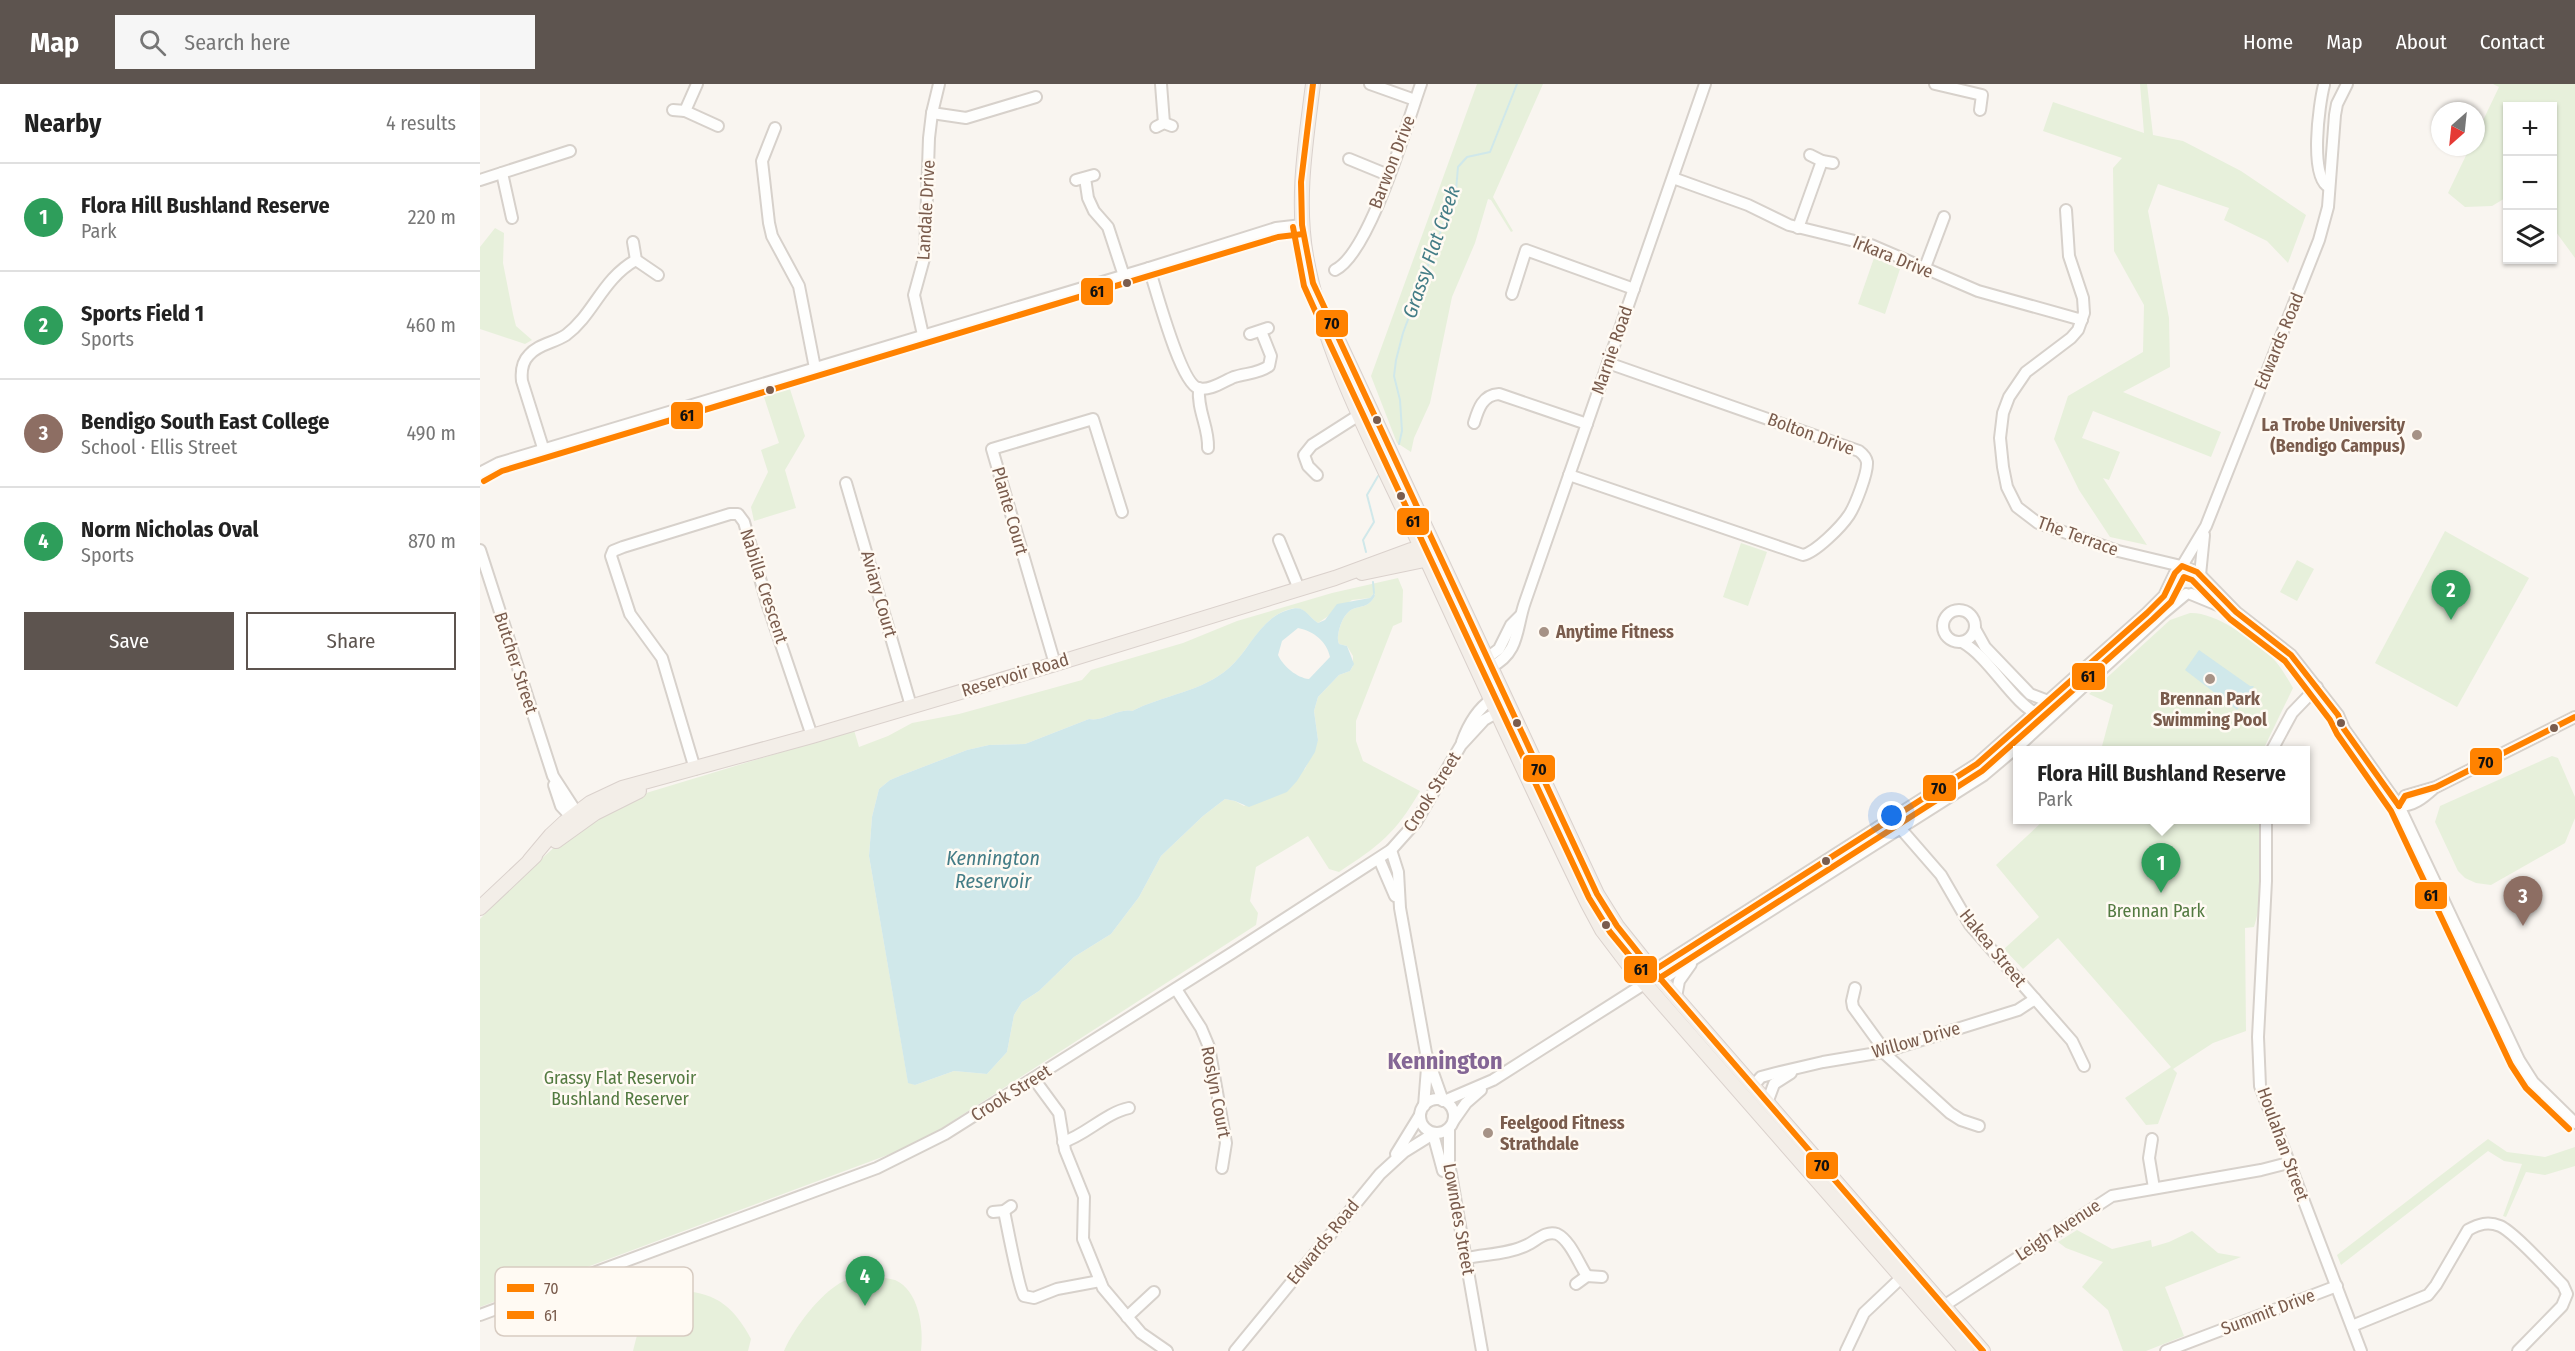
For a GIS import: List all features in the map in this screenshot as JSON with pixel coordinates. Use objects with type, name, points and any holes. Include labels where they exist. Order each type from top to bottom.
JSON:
[{"type":"main road","points":[[1312,84],[1301,182],[1302,225],[1313,283],[1330,343],[1359,415],[1597,894],[1623,934],[1767,1102],[1907,1272],[1966,1351]]},
{"type":"main road","points":[[1313,283],[1429,555]]},
{"type":"main road","name":"Reservoir Road","points":[[480,908],[575,818],[695,769],[1055,664],[1335,578],[1429,555]]},
{"type":"main road","points":[[1484,667],[1495,706],[1592,911],[1614,947],[1769,1125],[1907,1272],[1945,1305],[1983,1351]]},
{"type":"main road","points":[[1644,984],[1657,975]]},
{"type":"main road","points":[[1753,1086],[1752,1095],[1762,1108],[1769,1125]]},
{"type":"street","points":[[685,111],[697,84]]},
{"type":"street","name":"Landale Drive","points":[[923,335],[914,295],[925,255],[932,113],[939,84]]},
{"type":"street","points":[[1161,84],[1164,125]]},
{"type":"street","name":"Barwon Drive","points":[[1370,84],[1415,100]]},
{"type":"street","name":"Barwon Drive","points":[[1335,270],[1356,250],[1364,222],[1388,175],[1421,84]]},
{"type":"street","name":"Marnie Road","points":[[1484,667],[1511,652],[1520,628],[1520,616],[1705,84]]},
{"type":"street","points":[[1935,84],[1982,95],[1980,110]]},
{"type":"street","name":"Edwards Road","points":[[2181,566],[2206,526],[2319,240],[2328,207],[2335,115],[2337,104],[2347,84]]},
{"type":"street","name":"Edwards Road","points":[[2324,85],[2318,110],[2319,174],[2323,184],[2329,187]]},
{"type":"street","points":[[932,113],[966,118],[1036,98]]},
{"type":"street","points":[[673,110],[685,111],[718,126]]},
{"type":"street","points":[[775,128],[762,161],[769,223],[772,236],[799,286],[815,368]]},
{"type":"street","points":[[480,180],[570,151]]},
{"type":"street","points":[[1798,228],[1828,162],[1810,155]]},
{"type":"street","points":[[1349,159],[1388,175]]},
{"type":"street","points":[[502,173],[512,218]]},
{"type":"street","points":[[1085,178],[1088,198],[1094,211],[1108,227],[1124,276]]},
{"type":"street","name":"Irkara Drive","points":[[1673,178],[1748,205],[1798,228],[1859,242],[1984,293],[2082,320]]},
{"type":"street","points":[[2066,210],[2068,256],[2084,303],[2082,320]]},
{"type":"street","points":[[1924,270],[1944,217]]},
{"type":"street","points":[[480,473],[499,463],[1124,276],[1276,228],[1302,225]]},
{"type":"street","points":[[633,242],[636,260],[658,275]]},
{"type":"street","points":[[1512,294],[1526,250],[1634,289]]},
{"type":"street","points":[[544,450],[522,381],[521,374],[525,360],[536,349],[567,334],[617,272],[636,260]]},
{"type":"street","points":[[1149,268],[1173,347],[1190,382],[1199,388],[1207,388],[1234,377],[1262,371],[1269,366],[1271,356],[1260,331]]},
{"type":"street","name":"The Terrace","points":[[2082,320],[2072,338],[2026,372],[2008,397],[2003,413],[2000,438],[2005,481],[2018,507],[2038,523],[2110,549],[2181,566]]},
{"type":"street","name":"Bolton Drive","points":[[1569,475],[1803,555],[1811,552],[1847,517],[1861,486],[1867,464],[1865,457],[1859,451],[1608,363]]},
{"type":"street","points":[[1199,388],[1199,409],[1209,438],[1208,448]]},
{"type":"street","points":[[1474,423],[1485,399],[1498,394],[1587,424]]},
{"type":"street","points":[[1317,475],[1308,466],[1304,455],[1312,445],[1359,415]]},
{"type":"street","name":"Plante Court","points":[[1055,664],[992,449],[1093,419],[1122,512]]},
{"type":"street","points":[[480,464],[499,463]]},
{"type":"street","name":"Aviary Court","points":[[846,483],[911,706]]},
{"type":"street","name":"Nabilla Crescent","points":[[695,769],[662,658],[630,614],[611,556],[613,551],[623,547],[730,514],[738,514],[744,522],[767,603],[812,736]]},
{"type":"street","name":"Edwards Road","points":[[2200,576],[2206,526]]},
{"type":"street","points":[[1279,540],[1299,589]]},
{"type":"street","name":"Butcher Street","points":[[480,550],[485,586],[553,776],[556,797],[575,818]]},
{"type":"street","points":[[2155,560],[2172,578],[2177,588],[2236,612]]},
{"type":"street","points":[[1657,975],[1970,769],[1997,748],[2154,607],[2164,596],[2172,578],[2181,566],[2194,570],[2236,612],[2264,631],[2282,648],[2314,689],[2332,719],[2344,729],[2399,806],[2519,1060],[2533,1082],[2575,1123]]},
{"type":"street","points":[[2018,746],[2162,614],[2198,586],[2200,576]]},
{"type":"street","points":[[2048,701],[2030,694],[1985,647],[1975,629],[1973,618],[1966,612],[1957,610],[1948,614],[1943,622],[1943,631],[1949,639],[1962,642],[1980,656],[2035,713],[2050,717]]},
{"type":"street","points":[[1962,642],[1972,636],[1975,629]]},
{"type":"street","points":[[2274,746],[2292,713],[2314,689]]},
{"type":"street","name":"Crook Street","points":[[609,1267],[887,1164],[945,1134],[1034,1079],[1391,850],[1416,822],[1461,745],[1495,706]]},
{"type":"street","points":[[2399,806],[2405,796],[2436,787],[2575,717]]},
{"type":"street","points":[[1657,975],[1697,957],[1901,829],[1992,769],[2013,750]]},
{"type":"street","name":"Houlahan Street","points":[[2266,824],[2258,1071],[2263,1099],[2361,1351]]},
{"type":"street","name":"Hakea Street","points":[[1901,829],[1941,876],[1970,925],[2072,1041],[2084,1066]]},
{"type":"street","points":[[1391,850],[1398,872],[1400,908],[1426,1053],[1427,1089],[1422,1110],[1423,1126],[1433,1134],[1451,1124],[1466,1103],[1493,1080],[1644,984]]},
{"type":"street","points":[[1379,859],[1400,908]]},
{"type":"street","points":[[1676,997],[1680,978],[1697,957]]},
{"type":"street","points":[[1855,988],[1853,1007],[1884,1052],[1950,1113],[1961,1120],[1979,1126]]},
{"type":"street","name":"Roslyn Court","points":[[1176,989],[1201,1028],[1209,1047],[1226,1143],[1222,1168]]},
{"type":"street","name":"Willow Drive","points":[[1753,1086],[1761,1077],[1816,1063],[1884,1052],[2018,1010],[2035,999]]},
{"type":"street","points":[[1426,1053],[1443,1101],[1452,1109],[1451,1124]]},
{"type":"street","name":"Willow Drive","points":[[1767,1102],[1774,1084],[1793,1070]]},
{"type":"street","points":[[1034,1079],[1057,1109],[1064,1143],[1084,1197],[1082,1233],[1100,1281],[1108,1295],[1141,1333],[1167,1351]]},
{"type":"street","points":[[1422,1110],[1431,1101],[1443,1101],[1493,1080]]},
{"type":"street","points":[[1064,1143],[1079,1137],[1119,1111],[1131,1108]]},
{"type":"street","name":"Edwards Road","points":[[1235,1351],[1391,1162],[1422,1110]]},
{"type":"street","name":"Lowndes Street","points":[[1451,1124],[1449,1163],[1482,1351]]},
{"type":"street","name":"Edwards Road","points":[[1391,1162],[1433,1134]]},
{"type":"street","name":"Lowndes Street","points":[[1433,1134],[1441,1158],[1465,1284],[1474,1309]]},
{"type":"street","points":[[2152,1139],[2149,1158],[2154,1188]]},
{"type":"street","name":"Leigh Avenue","points":[[1945,1305],[2107,1198],[2289,1163]]},
{"type":"street","points":[[1003,1210],[1019,1297],[1034,1298],[1057,1289],[1100,1281]]},
{"type":"street","points":[[2352,1326],[2427,1295],[2436,1285],[2468,1230],[2482,1223],[2494,1224],[2510,1233],[2563,1285],[2568,1294],[2562,1306],[2518,1351]]},
{"type":"street","points":[[1467,1258],[1523,1247],[1553,1233],[1567,1243],[1587,1276]]},
{"type":"street","points":[[1846,1351],[1864,1313],[1907,1272]]},
{"type":"street","points":[[1576,1284],[1587,1276],[1602,1277]]},
{"type":"street","name":"Summit Drive","points":[[2166,1351],[2337,1286]]},
{"type":"street","points":[[1127,1317],[1155,1292]]},
{"type":"street","name":"Crook Street","points":[[480,1315],[495,1309]]},
{"type":"street","name":"Edwards Road","points":[[1242,1351],[1258,1323]]},
{"type":"green space","points":[[1477,84],[1543,84],[1493,197],[1513,231],[1511,232],[1491,200],[1488,199],[1475,243],[1452,297],[1430,403],[1414,438],[1411,452],[1397,443],[1371,376]]},
{"type":"green space","points":[[2140,84],[2147,84],[2153,135],[2183,141],[2241,171],[2306,215],[2288,263],[2267,241],[2224,220],[2229,208],[2158,184],[2148,211],[2169,318],[2170,367],[2123,392],[2221,432],[2211,457],[2093,411],[2082,438],[2120,452],[2109,480],[2103,478],[2147,545],[2110,537],[2079,490],[2054,439],[2068,396],[2143,352],[2144,305],[2114,251],[2113,168],[2122,158],[2043,131],[2053,102],[2144,133]]},
{"type":"green space","points":[[2493,84],[2575,84],[2575,258],[2557,233],[2557,102],[2503,102],[2503,199],[2492,206],[2465,207],[2448,193],[2466,156],[2485,156],[2485,116],[2499,87]]},
{"type":"green space","points":[[495,228],[504,233],[503,263],[516,326],[532,340],[525,344],[480,329],[480,247]]},
{"type":"green space","points":[[1874,258],[1900,269],[1885,314],[1858,304]]},
{"type":"green space","points":[[789,386],[805,436],[785,470],[796,508],[754,521],[751,507],[768,472],[761,450],[779,443],[763,394]]},
{"type":"green space","points":[[2445,531],[2529,578],[2457,707],[2375,663]]},
{"type":"green space","points":[[1741,543],[1767,552],[1748,606],[1723,597]]},
{"type":"green space","points":[[2297,560],[2314,569],[2297,601],[2280,592]]},
{"type":"green space","name":"Grassy Flat Reservoir Bushland Reserver","points":[[1398,578],[1403,590],[1402,622],[1393,626],[1356,721],[1356,741],[1363,761],[1420,791],[1403,818],[1386,838],[1339,872],[1329,869],[1308,836],[1256,867],[1250,901],[1258,913],[1256,925],[917,1144],[587,1267],[495,1267],[495,1301],[480,1307],[480,919],[517,881],[559,843],[633,797],[854,730],[859,747],[888,736],[912,723],[959,714],[1082,680],[1091,670],[1183,643],[1237,621],[1332,593]],"holes":[[[1374,593],[1375,596],[1371,602],[1347,613],[1339,630],[1338,642],[1347,646],[1353,656],[1353,666],[1350,671],[1339,675],[1318,697],[1314,711],[1318,740],[1305,769],[1244,806],[1225,799],[1203,816],[1161,856],[1139,897],[1111,934],[1074,957],[1039,991],[1022,1002],[1014,1015],[1007,1052],[987,1074],[954,1071],[915,1085],[908,1082],[869,856],[872,817],[879,789],[890,780],[967,750],[989,745],[1025,744],[1089,719],[1100,719],[1121,711],[1132,711],[1207,683],[1236,661],[1269,620],[1287,610],[1301,609],[1318,623],[1352,600],[1370,598]]]},
{"type":"green space","points":[[2190,613],[2221,621],[2252,641],[2276,661],[2293,688],[2265,746],[2102,746],[2113,705],[2089,694],[2170,620]]},
{"type":"green space","points":[[2552,756],[2558,758],[2575,797],[2575,818],[2565,843],[2491,885],[2476,883],[2465,878],[2458,871],[2435,822],[2440,806]]},
{"type":"green space","name":"Brennan Park","points":[[2040,824],[2261,824],[2260,901],[2254,927],[2245,928],[2246,1031],[2213,1043],[2173,1069],[2177,1073],[2158,1124],[2146,1125],[2125,1098],[2171,1067],[2058,938],[2023,969],[2004,949],[2039,917],[1996,865]]},
{"type":"green space","points":[[2488,1139],[2507,1152],[2545,1157],[2575,1147],[2575,1166],[2545,1175],[2526,1172],[2506,1217],[2503,1216],[2522,1164],[2504,1161],[2488,1151],[2341,1265],[2337,1255]]},
{"type":"green space","points":[[2077,1230],[2112,1249],[2151,1240],[2152,1247],[2192,1231],[2218,1253],[2241,1257],[2165,1287],[2184,1336],[2146,1351],[2123,1351],[2108,1310],[2082,1287],[2103,1262],[2066,1248],[2058,1242]]},
{"type":"green space","points":[[872,1276],[895,1280],[910,1292],[918,1311],[922,1332],[921,1351],[784,1351],[801,1322],[826,1293],[847,1280]]},
{"type":"green space","points":[[693,1292],[706,1295],[724,1304],[745,1328],[751,1339],[748,1351],[633,1351],[637,1336],[693,1336]]},
{"type":"water","name":"Kennington Reservoir","points":[[1374,593],[1375,596],[1371,602],[1347,613],[1343,620],[1338,642],[1347,646],[1354,664],[1350,671],[1339,675],[1318,697],[1314,711],[1318,740],[1315,752],[1297,781],[1287,792],[1249,807],[1225,799],[1203,816],[1161,856],[1139,897],[1111,934],[1074,957],[1039,991],[1022,1002],[1014,1015],[1007,1052],[987,1074],[954,1071],[915,1085],[908,1083],[869,856],[872,817],[879,789],[890,780],[967,750],[989,745],[1025,744],[1089,719],[1100,719],[1121,711],[1132,711],[1195,688],[1229,668],[1262,627],[1278,614],[1298,608],[1318,623],[1325,620],[1337,604],[1370,598]],"holes":[[[1298,628],[1304,629],[1323,642],[1330,657],[1309,679],[1291,671],[1278,655],[1282,641]]]},
{"type":"water","points":[[2199,650],[2250,686],[2254,686],[2237,710],[2185,670]]},
{"type":"waterway","name":"Grassy Flat Creek","points":[[1399,444],[1402,431],[1400,400],[1394,376],[1403,333],[1456,190],[1458,167],[1467,157],[1490,152],[1517,84]]},
{"type":"waterway","name":"Grassy Flat Creek","points":[[1366,552],[1363,540],[1374,522],[1367,495],[1378,476]]},
{"type":"waterway","name":"Grassy Flat Creek","points":[[1373,582],[1374,593]]},
{"type":"transit line","name":"70","points":[[1313,84],[1301,182],[1302,225],[1313,283],[1597,894],[1617,926],[1645,961],[1983,1351]]},
{"type":"transit line","name":"61","points":[[1293,227],[1304,286],[1589,898],[1610,932],[1648,978],[1658,979],[1982,771],[2171,602],[2184,577],[2192,580],[2230,619],[2285,661],[2330,720],[2337,734],[2391,811],[2511,1065],[2526,1088],[2569,1129]]},
{"type":"transit line","name":"61","points":[[484,481],[502,471],[1278,237],[1303,234]]},
{"type":"transit line","name":"70","points":[[1653,971],[1977,764],[2147,613],[2164,596],[2175,573],[2182,566],[2197,572],[2236,612],[2291,655],[2338,715],[2344,729],[2399,806]]},
{"type":"transit line","name":"70","points":[[2399,806],[2405,796],[2436,787],[2575,717]]},
{"type":"place","name":"La Trobe University (Bendigo Campus)","points":[[2417,435]]},
{"type":"place","name":"Sports Field 1","points":[[2451,620]]},
{"type":"place","name":"Anytime Fitness","points":[[1544,632]]},
{"type":"place","name":"Brennan Park Swimming Pool","points":[[2210,679]]},
{"type":"place","name":"Flora Hill Bushland Reserve","points":[[2161,893]]},
{"type":"place","name":"Bendigo South East College","points":[[2523,926]]},
{"type":"place","name":"Feelgood Fitness Strathdale","points":[[1488,1133]]},
{"type":"place","name":"Norm Nicholas Oval","points":[[865,1306]]},
{"type":"district","name":"Kennington","points":[[1445,1061]]}]
